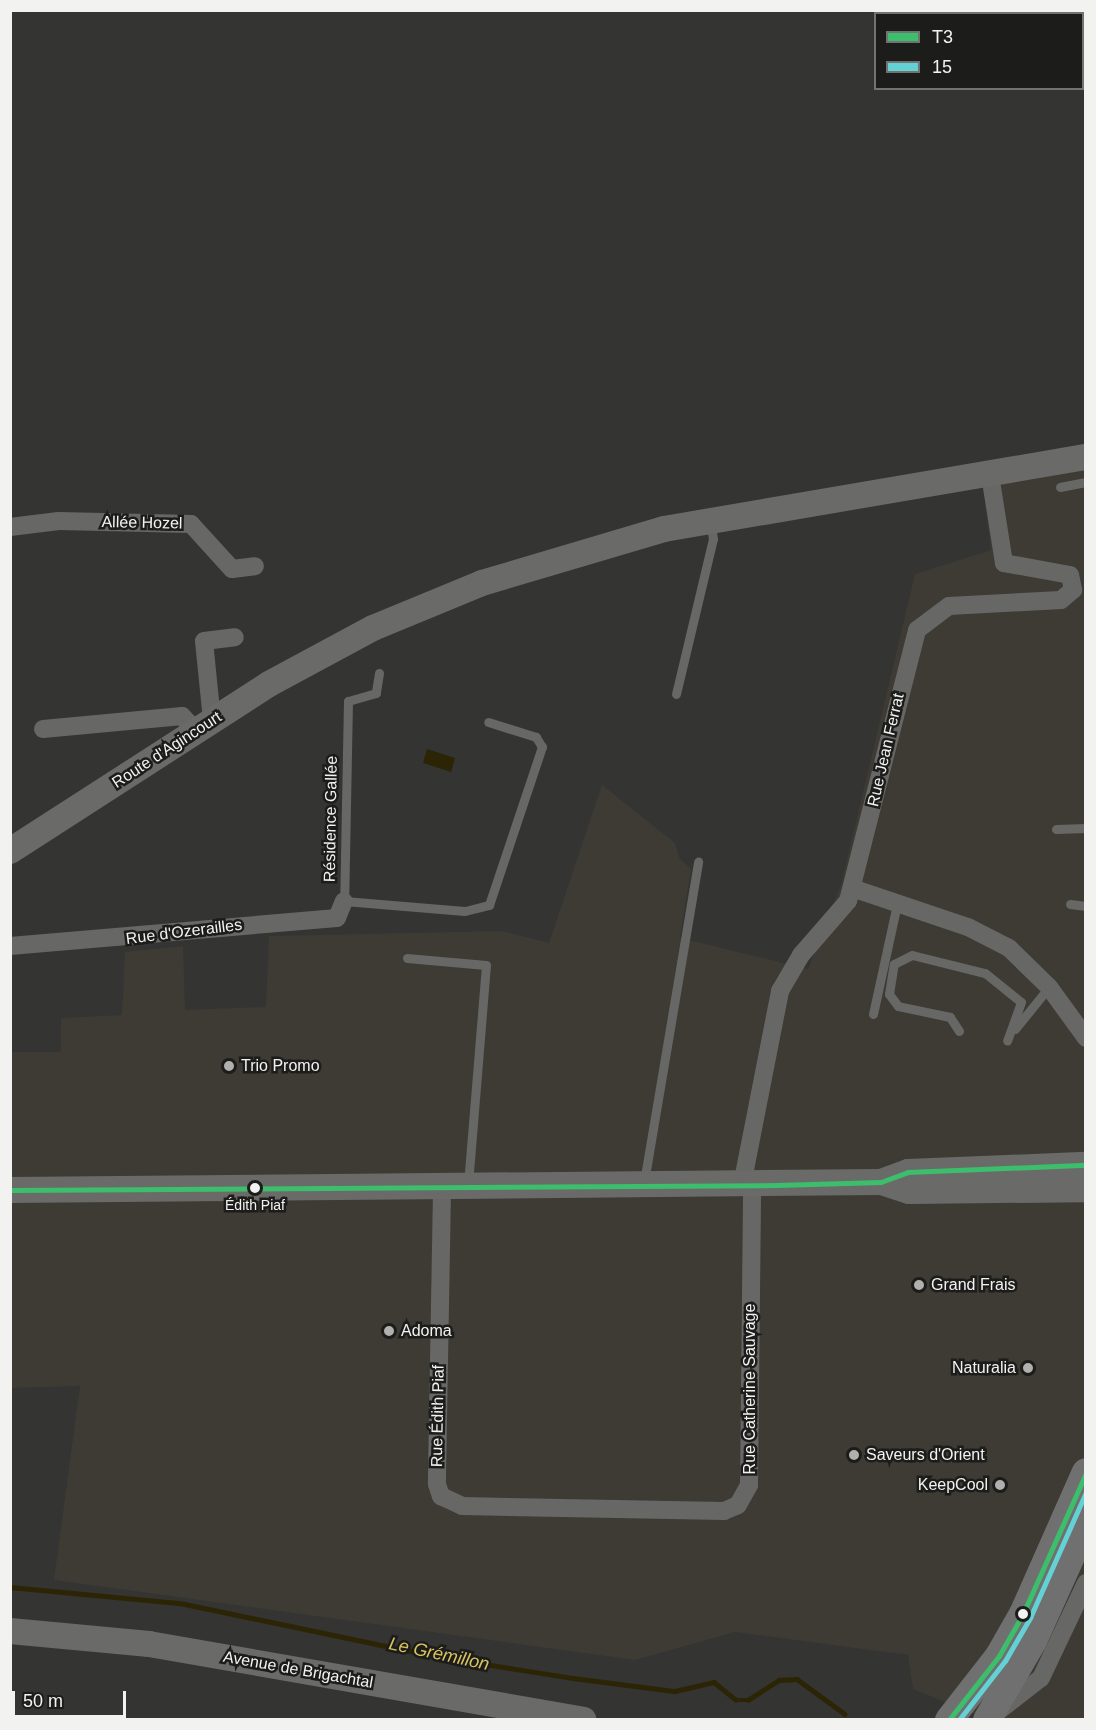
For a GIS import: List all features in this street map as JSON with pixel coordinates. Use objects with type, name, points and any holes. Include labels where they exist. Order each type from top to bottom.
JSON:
[{"type":"main road","points":[[949,1719],[999,1656],[1018,1622],[1086,1472]]},
{"type":"main road","points":[[988,1718],[1033,1641],[1086,1523]]},
{"type":"street","name":"Route d'Agincourt","points":[[10,851],[204,726],[326,652],[501,576],[623,538],[1086,457]]},
{"type":"street","name":"Rue Jean Ferrat","points":[[747,1185],[780,992],[801,955],[850,894],[917,630],[949,606],[1061,600],[1072,590],[1070,575],[1004,563],[990,475]]},
{"type":"street","name":"Allée Hozel","points":[[10,527],[59,521],[191,524],[232,569],[255,566]]},
{"type":"street","points":[[43,729],[182,716],[204,726],[204,640],[235,637]]},
{"type":"street","points":[[850,894],[897,904],[968,927],[1009,948],[1049,987],[1086,1038]]},
{"type":"street","name":"Rue d'Ozerailles","points":[[10,946],[337,918],[344,901]]},
{"type":"street","points":[[10,1190],[455,1190],[881,1182],[908,1172],[1086,1165]]},
{"type":"street","points":[[881,1182],[909,1191],[1086,1189]]},
{"type":"street","name":"Rue Catherine Sauvage","points":[[441,1496],[462,1506],[724,1511],[738,1504],[750,1473],[747,1185]]},
{"type":"street","name":"Rue Édith Piaf","points":[[441,1496],[437,1484],[455,1190]]},
{"type":"street","points":[[988,1718],[1041,1678],[1086,1583]]},
{"type":"street","name":"Avenue de Brigachtal","points":[[10,1631],[148,1644],[583,1719]]},
{"type":"lane","points":[[1060,487],[1086,482]]},
{"type":"lane","points":[[676,694],[713,539],[710,521]]},
{"type":"lane","name":"Résidence Gallée","points":[[379,673],[376,693],[348,700],[344,901],[465,911],[489,905],[542,747],[536,737],[488,722]]},
{"type":"lane","points":[[1056,829],[1086,828]]},
{"type":"lane","points":[[643,1187],[698,862]]},
{"type":"lane","points":[[873,1014],[897,904]]},
{"type":"lane","points":[[1070,904],[1086,906]]},
{"type":"lane","points":[[959,1031],[950,1017],[898,1006],[889,994],[894,964],[912,955],[986,973],[1021,1002],[1007,1041],[1049,987]]},
{"type":"lane","points":[[407,958],[486,965],[455,1190]]},
{"type":"shaded area","points":[[1085,468],[1085,1719],[987,1719],[913,1689],[908,1655],[735,1632],[635,1660],[54,1580],[80,1386],[11,1388],[11,1052],[61,1052],[61,1018],[122,1015],[125,952],[183,946],[185,1010],[266,1007],[269,936],[502,931],[549,943],[602,785],[675,843],[680,859],[691,869],[680,938],[808,969],[841,885],[915,574],[991,550],[983,487]]},
{"type":"shaded area","points":[[427,749],[455,758],[451,772],[423,763]]},
{"type":"waterway","name":"Le Grémillon","points":[[10,1587],[180,1603],[439,1657],[573,1678],[675,1691],[714,1682],[736,1700],[748,1700],[779,1680],[797,1679],[845,1714]]},
{"type":"transit line","name":"T3","points":[[10,1190],[777,1185],[881,1182],[908,1172],[1086,1165]]},
{"type":"transit line","name":"T3","points":[[949,1720],[999,1656],[1023,1614],[1086,1473]]},
{"type":"transit line","name":"15","points":[[959,1720],[1005,1661],[1030,1618],[1086,1492]]},
{"type":"place","name":"Trio Promo","points":[[229,1066]]},
{"type":"place","name":"Édith Piaf","points":[[255,1188]]},
{"type":"place","name":"Grand Frais","points":[[919,1285]]},
{"type":"place","name":"Adoma","points":[[389,1331]]},
{"type":"place","name":"Naturalia","points":[[1028,1368]]},
{"type":"place","name":"Saveurs d'Orient","points":[[854,1455]]},
{"type":"place","name":"KeepCool","points":[[1000,1485]]}]
